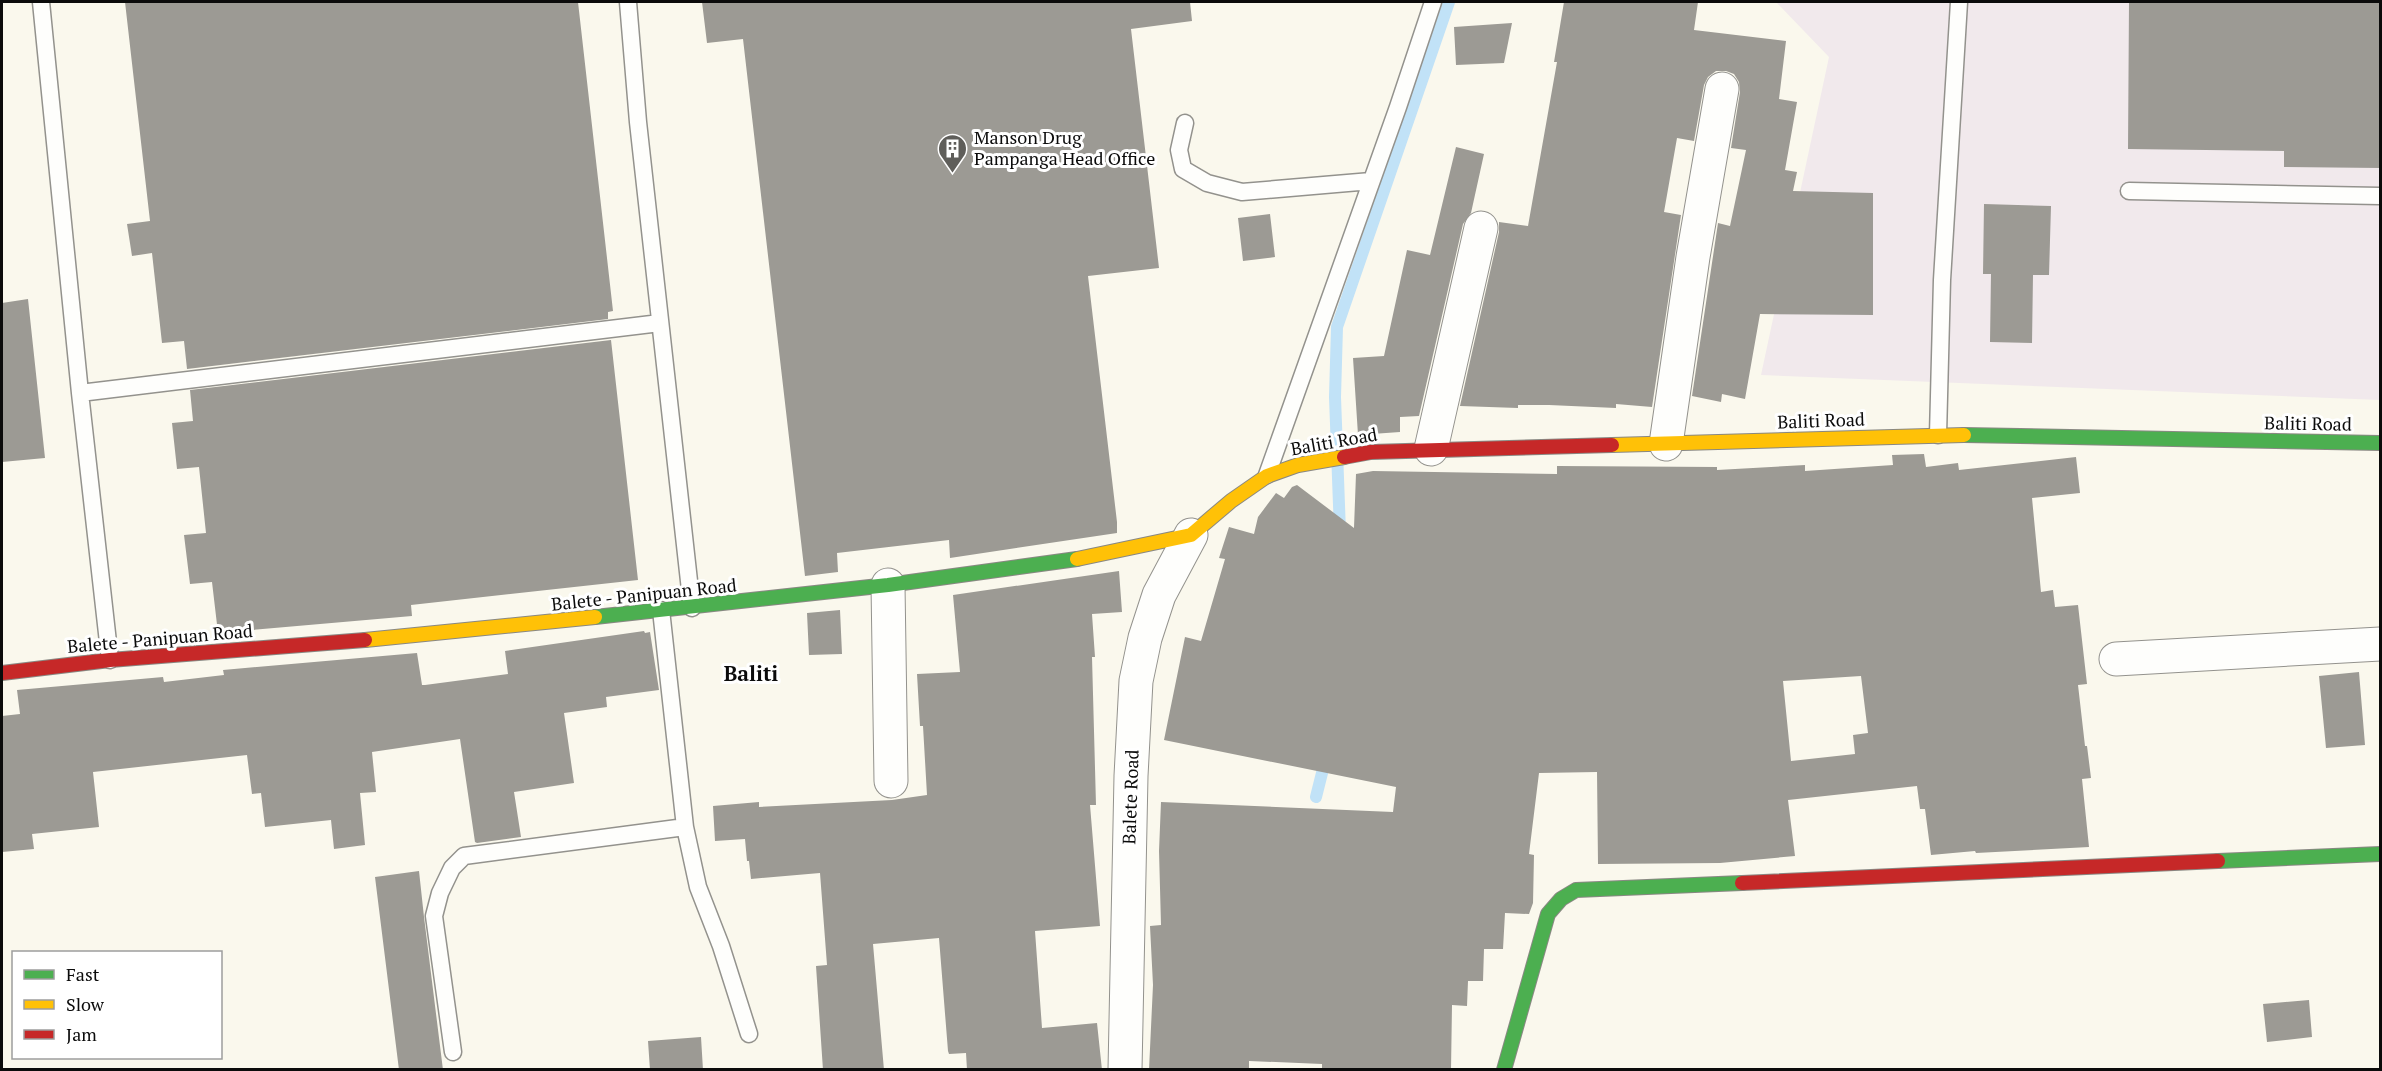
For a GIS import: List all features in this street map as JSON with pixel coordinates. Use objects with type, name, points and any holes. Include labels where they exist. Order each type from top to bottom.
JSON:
[{"type":"main road","name":"Baliti Road","points":[[1267,476],[1298,465],[1371,452],[1431,448],[1666,444],[1938,435],[2380,443]]},
{"type":"main road","name":"Balete - Panipuan Road","points":[[2,673],[110,660],[614,617],[888,585],[1078,559],[1191,535],[1231,501],[1267,476]]},
{"type":"main road","points":[[1503,1070],[1548,914],[1560,899],[1576,890],[2380,854]]},
{"type":"street","points":[[1666,444],[1692,257],[1722,89]]},
{"type":"street","points":[[1431,448],[1481,228]]},
{"type":"street","name":"Balete Road","points":[[1125,1070],[1131,776],[1136,681],[1145,638],[1159,595],[1191,535]]},
{"type":"street","points":[[888,585],[891,781]]},
{"type":"street","points":[[2116,659],[2380,644]]},
{"type":"lane","points":[[41,2],[80,393],[110,660]]},
{"type":"lane","points":[[628,2],[660,323],[692,608]]},
{"type":"lane","points":[[1267,476],[1433,2]]},
{"type":"lane","points":[[1938,435],[1942,280],[1959,2]]},
{"type":"lane","points":[[1185,123],[1179,150],[1184,170],[1207,183],[1242,192],[1371,181]]},
{"type":"lane","points":[[2129,191],[2380,196]]},
{"type":"lane","points":[[80,393],[660,323]]},
{"type":"lane","points":[[661,610],[685,826],[698,887],[721,946],[749,1034]]},
{"type":"lane","points":[[453,1052],[434,916],[440,893],[452,868],[464,856],[685,826]]},
{"type":"shaded area","points":[[1776,2],[2380,2],[2380,400],[1761,375],[1829,57]]},
{"type":"building","points":[[125,2],[578,2],[613,311],[608,312],[608,319],[187,369],[184,341],[162,343],[152,253],[132,256],[127,224],[150,221]]},
{"type":"building","points":[[702,2],[1190,2],[1192,21],[1131,29],[1159,268],[1088,276],[1117,533],[950,558],[949,540],[837,553],[838,572],[805,576],[743,39],[707,43]]},
{"type":"building","points":[[1564,2],[1698,2],[1694,30],[1786,41],[1779,99],[1797,102],[1785,170],[1797,172],[1793,191],[1873,193],[1873,315],[1760,314],[1745,399],[1722,394],[1721,402],[1692,396],[1718,223],[1730,226],[1746,150],[1731,148],[1740,92],[1739,82],[1734,74],[1716,71],[1708,77],[1704,85],[1694,141],[1677,138],[1664,212],[1681,215],[1652,407],[1616,404],[1616,408],[1549,405],[1518,405],[1518,408],[1460,406],[1499,232],[1499,222],[1528,226],[1557,62],[1554,62]]},
{"type":"building","points":[[2129,2],[2380,2],[2380,168],[2284,167],[2284,151],[2128,149]]},
{"type":"building","points":[[1512,23],[1504,63],[1456,65],[1454,27]]},
{"type":"building","points":[[1456,147],[1484,154],[1471,213],[1463,224],[1419,416],[1400,417],[1400,432],[1358,435],[1353,358],[1384,356],[1407,250],[1430,255]]},
{"type":"building","points":[[1984,204],[2051,206],[2049,275],[2033,275],[2032,343],[1990,342],[1991,274],[1983,274]]},
{"type":"building","points":[[1270,214],[1275,257],[1243,261],[1238,218]]},
{"type":"building","points":[[28,299],[45,458],[2,462],[2,303]]},
{"type":"building","points":[[611,340],[638,580],[411,605],[412,616],[218,633],[212,582],[190,584],[184,535],[206,533],[199,467],[177,469],[172,423],[193,421],[190,390]]},
{"type":"building","points":[[1924,454],[1926,467],[1958,463],[1959,470],[2076,457],[2080,493],[2032,498],[2041,592],[2053,590],[2055,607],[2078,605],[2087,684],[2078,685],[2091,778],[2082,779],[2089,847],[1931,855],[1925,809],[1920,809],[1917,786],[1788,800],[1795,856],[1720,863],[1598,864],[1597,772],[1539,773],[1529,854],[1534,855],[1533,903],[1529,914],[1505,913],[1503,949],[1484,949],[1483,981],[1468,981],[1467,1006],[1452,1005],[1451,1070],[1322,1070],[1322,1064],[1249,1061],[1249,1070],[1149,1070],[1153,985],[1150,926],[1161,925],[1159,851],[1161,802],[1393,812],[1396,787],[1164,740],[1185,637],[1201,641],[1225,559],[1219,558],[1229,527],[1254,534],[1258,517],[1276,493],[1284,498],[1292,487],[1297,485],[1354,528],[1356,474],[1373,471],[1557,474],[1557,466],[1717,467],[1717,470],[1805,465],[1805,471],[1893,465],[1892,455]],"holes":[[[1861,676],[1868,733],[1853,735],[1855,754],[1791,761],[1783,681]]]},
{"type":"building","points":[[1119,571],[1122,612],[1092,614],[1095,657],[1092,657],[1096,805],[1090,805],[1100,926],[1035,931],[1042,1028],[1097,1023],[1102,1070],[967,1070],[966,1053],[949,1054],[948,1051],[939,938],[873,944],[884,1070],[823,1070],[816,966],[827,965],[820,873],[751,879],[745,839],[715,841],[713,806],[759,802],[759,807],[892,800],[927,795],[917,674],[960,672],[953,595]]},
{"type":"building","points":[[840,610],[842,654],[809,655],[807,613]]},
{"type":"building","points":[[644,631],[645,633],[650,632],[659,690],[606,697],[607,707],[564,713],[574,783],[514,792],[521,837],[475,842],[460,739],[372,752],[376,792],[360,793],[365,845],[334,849],[331,820],[265,827],[261,793],[252,794],[247,755],[93,772],[99,827],[32,834],[34,849],[2,852],[2,716],[20,714],[17,690],[163,677],[164,682],[224,675],[223,670],[417,653],[422,685],[425,685],[508,674],[505,651]]},
{"type":"building","points":[[2359,672],[2365,745],[2326,748],[2319,676]]},
{"type":"building","points":[[419,871],[443,1070],[399,1070],[375,877]]},
{"type":"building","points":[[2309,1000],[2312,1037],[2267,1042],[2263,1004]]},
{"type":"building","points":[[701,1037],[703,1070],[650,1070],[648,1041]]},
{"type":"waterway","points":[[1340,532],[1335,397],[1337,327],[1449,2]]},
{"type":"waterway","points":[[1316,797],[1326,757]]},
{"type":"traffic: fast","points":[[1964,435],[2380,443]]},
{"type":"traffic: fast","points":[[595,617],[888,585],[1077,559]]},
{"type":"traffic: fast","points":[[2218,861],[2380,854]]},
{"type":"traffic: fast","points":[[1504,1070],[1548,914],[1561,899],[1576,890],[1742,883]]},
{"type":"traffic: slow","points":[[1612,445],[1964,435]]},
{"type":"traffic: slow","points":[[1077,559],[1191,535],[1231,501],[1267,476],[1298,465],[1344,457]]},
{"type":"traffic: slow","points":[[365,640],[595,617]]},
{"type":"traffic: jam","points":[[1344,457],[1371,452],[1612,445]]},
{"type":"traffic: jam","points":[[2,673],[110,660],[365,640]]},
{"type":"traffic: jam","points":[[1742,883],[2218,861]]},
{"type":"place","name":"Manson Drug Pampanga Head Office","points":[[953,174]]},
{"type":"district","name":"Baliti","points":[[751,674]]}]
